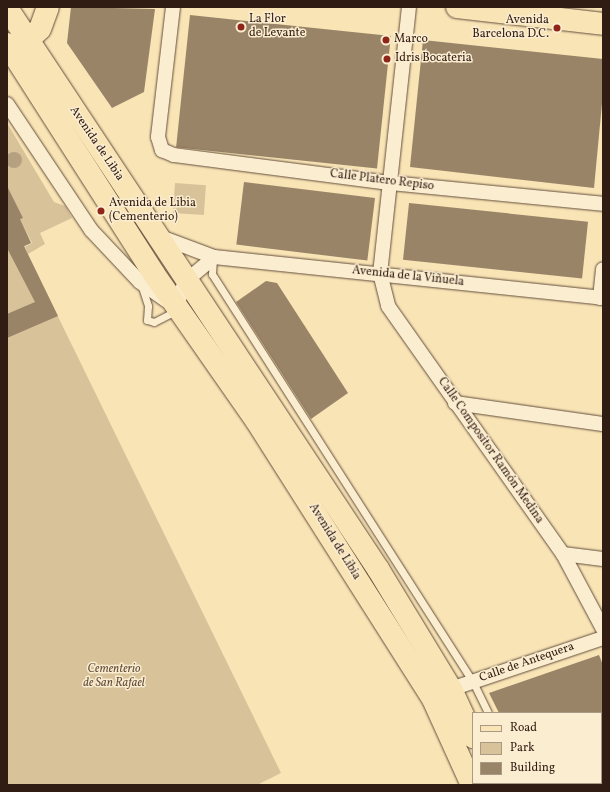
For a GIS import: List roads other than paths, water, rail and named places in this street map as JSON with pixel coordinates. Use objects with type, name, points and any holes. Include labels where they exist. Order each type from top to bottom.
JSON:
[{"type":"main road","points":[[14,49],[40,29],[48,7]]},
{"type":"main road","points":[[457,7],[603,24]]},
{"type":"main road","name":"Avenida de Libia","points":[[7,8],[14,49],[178,309],[256,420],[433,699],[472,785]]},
{"type":"main road","name":"Avenida de Libia","points":[[14,49],[158,236],[378,569],[451,689],[472,735]]},
{"type":"street","name":"Calle Platero Repiso","points":[[173,7],[158,137],[162,150],[182,156],[390,183],[603,204]]},
{"type":"street","name":"Calle Compositor Ramón Medina","points":[[409,7],[380,273],[388,306],[563,554],[603,629]]},
{"type":"street","name":"Avenida de Libia","points":[[7,104],[91,230],[140,282],[178,309]]},
{"type":"street","name":"Avenida de la Viñuela","points":[[158,236],[214,257],[380,273],[601,298]]},
{"type":"street","points":[[178,309],[180,293],[187,280],[214,257]]},
{"type":"street","points":[[601,298],[603,269]]},
{"type":"street","points":[[455,403],[603,424]]},
{"type":"street","points":[[563,554],[603,559]]},
{"type":"street","name":"Calle de Antequera","points":[[451,689],[603,638]]},
{"type":"lane","points":[[214,257],[212,274],[473,682],[488,712]]},
{"type":"lane","points":[[140,282],[148,306],[147,320],[154,322],[178,309]]},
{"type":"place","name":"La Flor de Levante","points":[[241,27]]},
{"type":"place","name":"Avenida Barcelona D.C.","points":[[557,28]]},
{"type":"place","name":"Marco","points":[[386,40]]},
{"type":"place","name":"Idris Bocateria","points":[[387,59]]},
{"type":"place","name":"Avenida de Libia (Cementerio)","points":[[101,211]]},
{"type":"park label","name":"Cementerio de San Rafael","points":[[114,677]]}]
